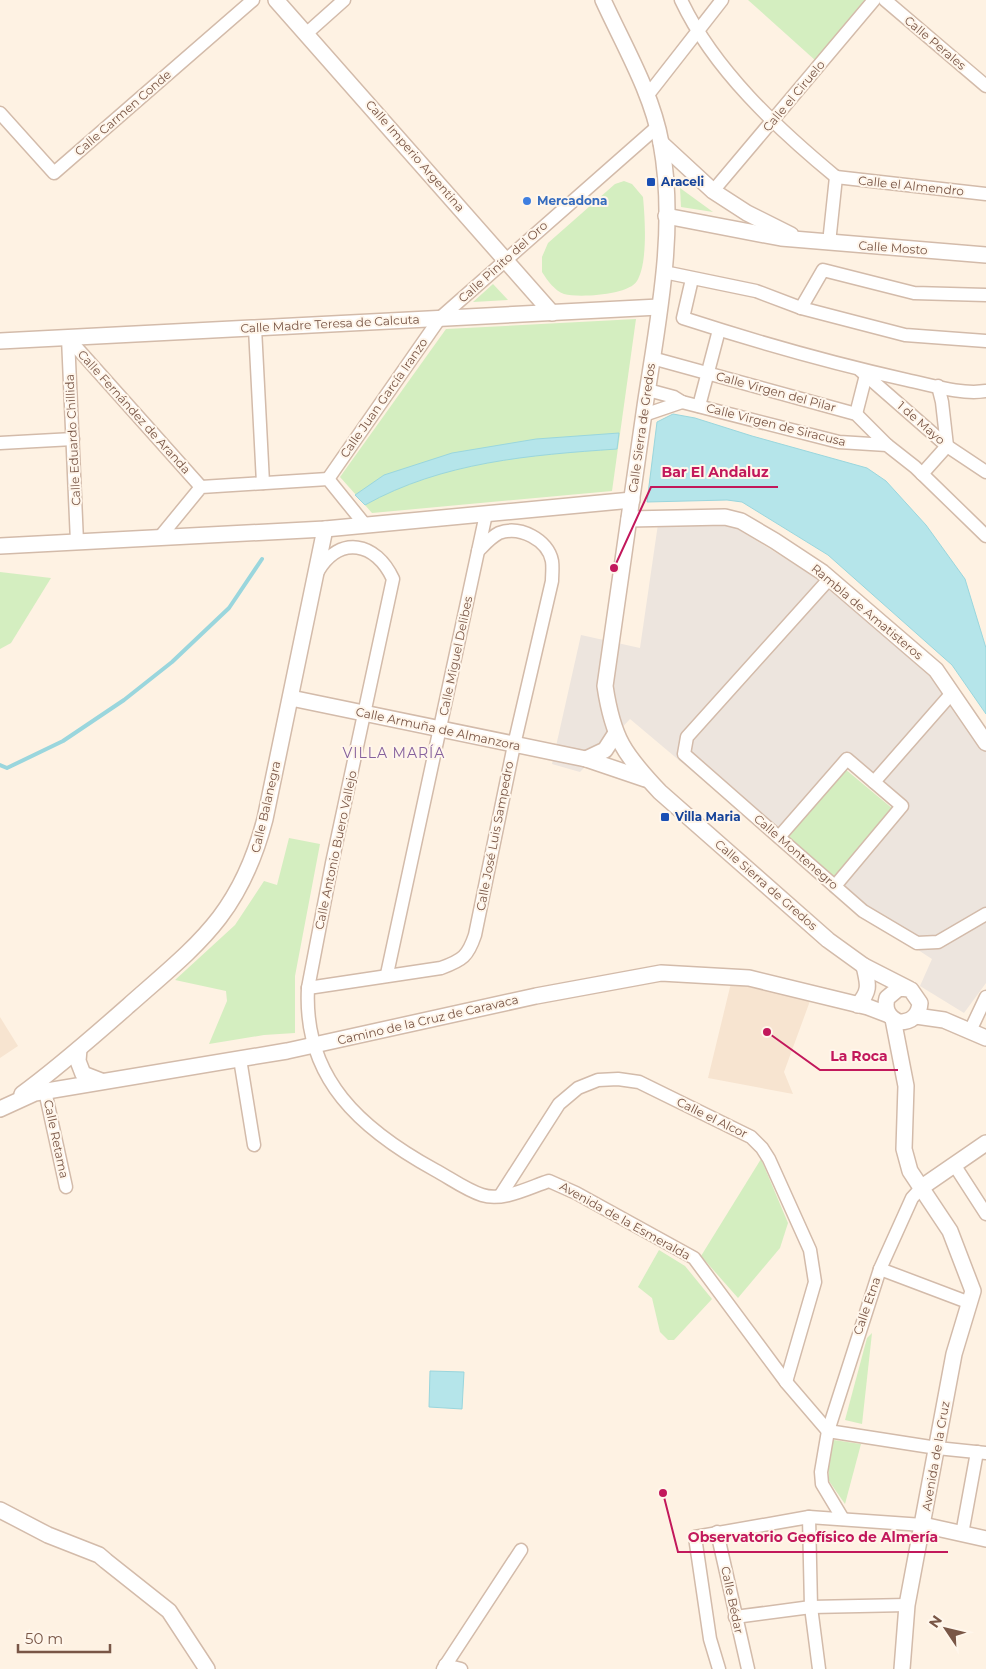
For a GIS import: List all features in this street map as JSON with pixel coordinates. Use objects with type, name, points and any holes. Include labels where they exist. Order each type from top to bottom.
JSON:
[{"type":"street","name":"Calle Carmen Conde","points":[[0,113],[54,173],[253,0]]},
{"type":"street","name":"Calle Imperio Argentina","points":[[276,0],[552,312]]},
{"type":"street","points":[[307,33],[344,0]]},
{"type":"street","name":"Calle Sierra de Gredos","points":[[603,0],[647,96],[657,127],[661,143],[666,216],[664,272],[605,686],[610,716],[620,744],[648,780],[828,940],[864,966],[914,994]]},
{"type":"street","points":[[681,0],[699,32],[723,66],[772,122],[836,177],[829,243]]},
{"type":"street","points":[[647,96],[699,32],[722,0]]},
{"type":"street","name":"Calle el Ciruelo","points":[[713,191],[874,0]]},
{"type":"street","name":"Calle Perales","points":[[885,0],[986,86]]},
{"type":"street","name":"Calle Pinito del Oro","points":[[440,318],[657,127]]},
{"type":"street","name":"Calle Mosto","points":[[661,143],[713,191],[747,213],[799,239]]},
{"type":"street","name":"Calle el Almendro","points":[[836,177],[986,194]]},
{"type":"street","name":"Calle Mosto","points":[[666,216],[781,238],[986,255]]},
{"type":"street","points":[[801,308],[823,270],[914,293],[986,295]]},
{"type":"street","points":[[664,272],[756,291],[801,308],[905,335],[986,341]]},
{"type":"street","points":[[692,279],[683,318],[863,373],[984,393]]},
{"type":"street","name":"Calle Madre Teresa de Calcuta","points":[[0,340],[659,307]]},
{"type":"street","name":"Calle Juan García Iranzo","points":[[328,479],[440,318]]},
{"type":"street","points":[[255,328],[264,483]]},
{"type":"street","points":[[699,406],[719,330]]},
{"type":"street","name":"Calle Eduardo Chillida","points":[[68,338],[77,542]]},
{"type":"street","name":"Calle Fernández de Aranda","points":[[68,338],[201,486]]},
{"type":"street","name":"Calle Virgen del Pilar","points":[[652,358],[856,414],[887,445]]},
{"type":"street","points":[[856,414],[863,373]]},
{"type":"street","name":"1 de Mayo","points":[[863,373],[947,446],[986,472]]},
{"type":"street","points":[[922,474],[947,446],[942,402],[938,386]]},
{"type":"street","name":"Calle Virgen de Siracusa","points":[[648,390],[674,397],[682,402],[839,442],[887,445]]},
{"type":"street","points":[[644,416],[682,402]]},
{"type":"street","points":[[0,443],[73,439]]},
{"type":"street","points":[[887,445],[922,474],[986,536]]},
{"type":"street","points":[[160,537],[201,486],[328,479],[366,526]]},
{"type":"street","points":[[0,546],[326,530],[632,500]]},
{"type":"street","name":"Calle Miguel Delibes","points":[[387,974],[486,514]]},
{"type":"street","name":"Rambla de Amatisteros","points":[[629,519],[716,516],[734,519],[775,541],[830,578],[936,670],[986,743]]},
{"type":"street","name":"Calle Balanegra","points":[[1,1108],[79,1049],[200,943],[233,900],[251,865],[258,845],[326,530]]},
{"type":"street","name":"Calle José Luis Sampedro","points":[[308,988],[387,974],[441,968],[457,962],[469,952],[475,935],[514,744],[552,581],[552,562],[547,548],[526,533],[518,531],[499,534],[478,551]]},
{"type":"street","name":"Calle Antonio Buero Vallejo","points":[[314,1046],[307,1008],[308,988],[393,579],[380,558],[360,548],[347,548],[336,552],[325,559],[317,574]]},
{"type":"street","name":"Calle Montenegro","points":[[830,578],[687,736],[684,754],[863,911],[917,943],[938,942],[986,914]]},
{"type":"street","points":[[874,782],[952,693]]},
{"type":"street","name":"Calle Armuña de Almanzora","points":[[291,698],[586,759],[648,780]]},
{"type":"street","points":[[586,759],[604,750],[616,733]]},
{"type":"street","points":[[604,750],[628,755]]},
{"type":"street","points":[[779,837],[847,759],[902,806],[834,886]]},
{"type":"street","points":[[863,1006],[868,985],[864,966]]},
{"type":"street","name":"Calle Sierra de Gredos","points":[[864,966],[888,997]]},
{"type":"street","name":"Camino de la Cruz de Caravaca","points":[[1,1108],[35,1093],[118,1081],[314,1046],[536,996],[661,973],[749,978],[863,1006],[891,1017]]},
{"type":"street","points":[[863,1006],[888,997],[899,988],[914,994],[944,1020],[986,1038]]},
{"type":"street","points":[[898,1042],[920,1009],[914,994]]},
{"type":"street","points":[[970,1032],[986,996]]},
{"type":"street","points":[[888,997],[886,1008],[891,1017],[898,1042],[906,1086],[904,1149],[910,1171],[950,1230],[976,1296]]},
{"type":"street","points":[[891,1017],[900,1022],[914,1018],[944,1020]]},
{"type":"street","name":"Avenida de la Esmeralda","points":[[314,1046],[324,1068],[342,1098],[358,1117],[376,1133],[414,1158],[483,1196],[500,1196],[549,1181],[576,1193],[694,1258],[786,1382],[828,1431]]},
{"type":"street","points":[[79,1049],[78,1061],[83,1074],[99,1081],[118,1081]]},
{"type":"street","points":[[240,1059],[254,1145]]},
{"type":"street","name":"Calle el Alcor","points":[[500,1196],[559,1104],[578,1088],[598,1080],[618,1079],[639,1082],[751,1137],[762,1148],[769,1159],[810,1250],[814,1264],[815,1282],[786,1382]]},
{"type":"street","name":"Calle Retama","points":[[46,1091],[66,1187]]},
{"type":"street","points":[[922,1187],[986,1143]]},
{"type":"street","points":[[955,1166],[986,1214]]},
{"type":"street","name":"Calle Etna","points":[[844,1519],[822,1484],[821,1472],[828,1431],[880,1269],[912,1198],[922,1187]]},
{"type":"street","points":[[880,1269],[976,1296]]},
{"type":"street","name":"Avenida de la Cruz","points":[[902,1669],[907,1606],[954,1354],[976,1296]]},
{"type":"street","points":[[828,1431],[937,1448],[982,1452],[962,1534]]},
{"type":"street","points":[[0,1510],[38,1530],[99,1555],[169,1611],[207,1669]]},
{"type":"street","points":[[809,1517],[811,1606],[819,1669]]},
{"type":"street","points":[[717,1532],[809,1517],[923,1525],[986,1539]]},
{"type":"street","name":"Calle Bédar","points":[[719,1669],[710,1639],[695,1537],[717,1532],[748,1669]]},
{"type":"street","points":[[461,1669],[444,1667],[521,1550]]},
{"type":"street","points":[[735,1617],[811,1606],[907,1606]]},
{"type":"shaded area","points":[[658,524],[731,525],[835,589],[936,678],[986,751],[986,983],[964,1013],[920,986],[932,959],[829,892],[900,804],[848,754],[775,841],[630,719],[580,772],[552,764],[581,635],[640,648]]},
{"type":"shaded area","points":[[731,983],[810,1001],[784,1072],[793,1094],[708,1078]]},
{"type":"shaded area","points":[[0,1017],[18,1046],[0,1058]]},
{"type":"green space","points":[[748,0],[867,0],[816,61]]},
{"type":"green space","points":[[624,181],[632,184],[643,197],[644,252],[643,263],[637,281],[624,290],[603,294],[581,296],[561,293],[542,272],[542,257],[548,243],[615,184]]},
{"type":"green space","points":[[680,188],[713,212],[681,207]]},
{"type":"green space","points":[[493,284],[508,300],[473,302]]},
{"type":"green space","points":[[636,319],[612,491],[372,513],[340,477],[446,329]]},
{"type":"green space","points":[[0,572],[51,578],[11,643],[0,649]]},
{"type":"green space","points":[[845,769],[893,809],[834,877],[786,836]]},
{"type":"green space","points":[[289,838],[320,844],[295,976],[295,1033],[264,1035],[209,1044],[227,1001],[226,991],[175,980],[235,925],[264,881],[277,885]]},
{"type":"green space","points":[[761,1159],[788,1223],[780,1248],[738,1298],[701,1256]]},
{"type":"green space","points":[[659,1250],[685,1266],[712,1299],[674,1340],[668,1340],[660,1332],[652,1298],[638,1287]]},
{"type":"green space","points":[[872,1333],[862,1424],[845,1420],[867,1338]]},
{"type":"green space","points":[[827,1439],[861,1444],[845,1504],[829,1481]]},
{"type":"water","points":[[673,414],[695,418],[867,468],[886,481],[926,525],[965,579],[986,648],[986,714],[952,665],[828,555],[742,502],[727,500],[647,502],[657,422]]},
{"type":"water","points":[[619,433],[617,449],[552,454],[487,463],[425,479],[394,490],[365,505],[355,495],[384,475],[452,453],[536,439]]},
{"type":"water","points":[[430,1371],[464,1372],[462,1409],[429,1407]]},
{"type":"waterway","points":[[0,765],[7,768],[63,741],[124,700],[172,662],[229,608],[262,559]]},
{"type":"place","name":"Araceli","points":[[651,182]]},
{"type":"place","name":"Mercadona","points":[[527,201]]},
{"type":"place","name":"Bar El Andaluz","points":[[614,568]]},
{"type":"place","name":"Villa Maria","points":[[665,817]]},
{"type":"place","name":"La Roca","points":[[767,1032]]},
{"type":"place","name":"Observatorio Geofísico de Almería","points":[[663,1493]]},
{"type":"district","name":"VILLA MARÍA","points":[[394,753]]}]
